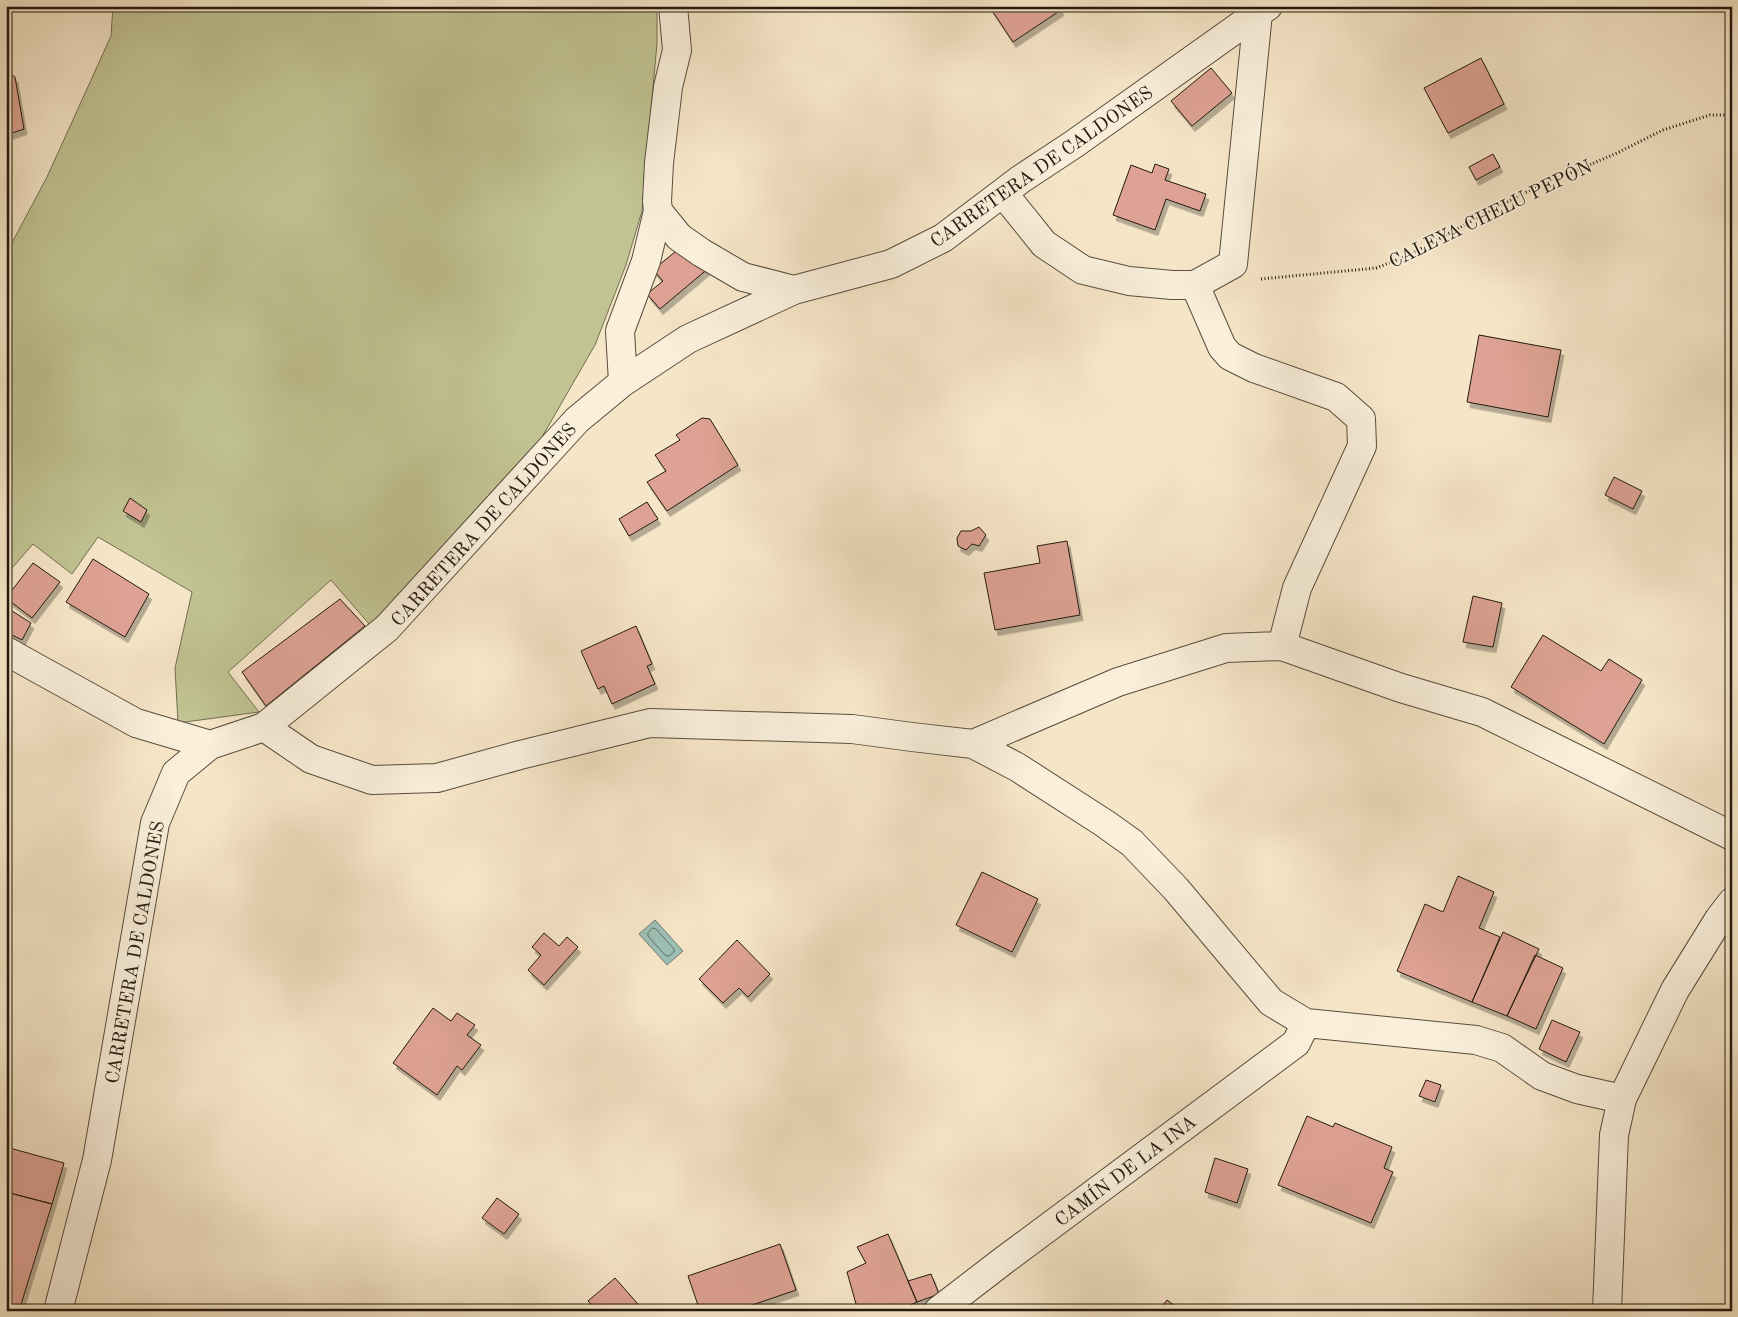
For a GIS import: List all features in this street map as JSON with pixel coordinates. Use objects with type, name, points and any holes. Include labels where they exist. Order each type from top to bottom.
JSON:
[{"type":"street","points":[[623,382],[620,330],[646,261],[658,211],[659,163],[668,87],[676,50],[673,6]]},
{"type":"street","points":[[1004,193],[1044,244],[1083,270],[1129,281],[1195,285],[1233,264],[1263,10]]},
{"type":"street","name":"CARRETERA DE CALDONES","points":[[58,1311],[97,1160],[155,822],[176,773],[210,745],[264,727],[387,628],[577,420],[623,382],[688,339],[794,290],[891,264],[943,238],[1004,193],[1021,178],[1074,144],[1263,10]]},
{"type":"street","points":[[658,211],[679,236],[702,253],[743,276],[794,290]]},
{"type":"street","points":[[1195,285],[1222,347],[1230,356],[1254,368],[1336,397],[1361,419],[1362,446],[1296,588],[1282,646]]},
{"type":"street","points":[[974,744],[1118,682],[1226,648],[1282,646],[1401,688],[1482,712],[1732,836]]},
{"type":"street","points":[[6,652],[136,723],[210,745]]},
{"type":"street","points":[[264,727],[311,759],[372,780],[437,778],[520,755],[650,723],[852,728],[974,744],[1017,767],[1132,843],[1176,889],[1271,1002],[1306,1023],[1476,1040],[1502,1048],[1542,1076],[1577,1089],[1622,1099]]},
{"type":"street","points":[[1607,1311],[1614,1135],[1622,1099],[1675,990],[1719,919],[1732,902]]},
{"type":"street","name":"CAMÍN DE LA INA","points":[[938,1311],[1296,1043],[1306,1023]]},
{"type":"path","name":"CALEYA CHELU PEPÓN","points":[[1252,280],[1376,268],[1407,256],[1522,194],[1617,153],[1663,130],[1710,115],[1732,115]]},
{"type":"green space","points":[[113,6],[657,6],[657,43],[642,211],[626,265],[595,345],[542,437],[370,625],[331,580],[228,672],[259,712],[178,723],[175,668],[192,592],[98,537],[72,574],[33,544],[6,575],[6,254],[47,177],[111,36]]},
{"type":"water","points":[[655,920],[683,951],[667,965],[639,934]]},
{"type":"building","points":[[989,6],[1059,6],[1061,10],[1013,42]]},
{"type":"building","points":[[1481,58],[1504,104],[1448,133],[1424,88]]},
{"type":"building","points":[[1211,68],[1232,93],[1192,126],[1171,101]]},
{"type":"building","points":[[6,71],[15,77],[24,129],[6,135]]},
{"type":"building","points":[[1493,154],[1500,167],[1476,180],[1469,167]]},
{"type":"building","points":[[1155,164],[1169,169],[1165,180],[1206,194],[1200,211],[1166,199],[1155,230],[1113,215],[1131,165],[1152,173]]},
{"type":"building","points":[[681,247],[710,267],[660,309],[647,294],[663,281],[653,270]]},
{"type":"building","points":[[1479,335],[1561,350],[1548,417],[1467,402]]},
{"type":"building","points":[[702,418],[710,419],[738,465],[667,511],[647,482],[666,471],[655,455],[680,440],[676,435]]},
{"type":"building","points":[[1614,477],[1642,491],[1633,509],[1605,495]]},
{"type":"building","points":[[130,498],[147,510],[141,522],[123,511]]},
{"type":"building","points":[[647,502],[658,519],[629,536],[619,519]]},
{"type":"building","points":[[979,527],[986,535],[979,546],[972,544],[966,550],[958,546],[957,538],[961,531],[971,531]]},
{"type":"building","points":[[1067,541],[1080,615],[995,630],[984,573],[1040,563],[1037,546]]},
{"type":"building","points":[[93,559],[149,594],[125,637],[66,602]]},
{"type":"building","points":[[33,563],[60,582],[32,618],[6,598]]},
{"type":"building","points":[[1473,596],[1502,603],[1493,647],[1463,642]]},
{"type":"building","points":[[340,599],[365,626],[266,706],[242,672]]},
{"type":"building","points":[[6,607],[31,623],[22,640],[6,632]]},
{"type":"building","points":[[636,626],[652,664],[647,666],[655,684],[612,704],[604,686],[598,689],[581,651]]},
{"type":"building","points":[[1543,635],[1601,671],[1609,659],[1642,680],[1604,744],[1511,687]]},
{"type":"building","points":[[982,872],[1038,899],[1012,952],[956,925]]},
{"type":"building","points":[[1458,876],[1494,892],[1479,928],[1500,937],[1472,1002],[1397,971],[1425,904],[1443,912]]},
{"type":"building","points":[[1503,932],[1539,949],[1507,1016],[1472,1002]]},
{"type":"building","points":[[544,933],[559,946],[567,937],[578,947],[544,985],[528,970],[541,955],[532,947]]},
{"type":"building","points":[[737,940],[770,974],[748,997],[739,988],[723,1003],[699,979]]},
{"type":"building","points":[[1535,955],[1563,968],[1536,1029],[1507,1016]]},
{"type":"building","points":[[433,1008],[451,1021],[457,1013],[475,1025],[467,1035],[481,1045],[462,1070],[457,1066],[437,1095],[393,1063]]},
{"type":"building","points":[[1552,1020],[1580,1032],[1566,1062],[1539,1049]]},
{"type":"building","points":[[1426,1080],[1441,1085],[1435,1102],[1419,1096]]},
{"type":"building","points":[[1307,1116],[1333,1127],[1335,1123],[1392,1147],[1384,1168],[1393,1172],[1371,1223],[1278,1185]]},
{"type":"building","points":[[6,1147],[64,1163],[52,1204],[6,1192]]},
{"type":"building","points":[[1215,1158],[1248,1169],[1237,1203],[1205,1192]]},
{"type":"building","points":[[6,1192],[52,1204],[19,1311],[6,1311]]},
{"type":"building","points":[[497,1198],[519,1214],[504,1234],[482,1218]]},
{"type":"building","points":[[888,1234],[917,1302],[898,1311],[887,1311],[886,1308],[858,1311],[847,1272],[866,1263],[857,1247]]},
{"type":"building","points":[[780,1244],[796,1290],[735,1311],[700,1311],[688,1276]]},
{"type":"building","points":[[931,1274],[939,1294],[917,1302],[908,1281]]},
{"type":"building","points":[[615,1278],[644,1311],[597,1311],[588,1301]]},
{"type":"building","points":[[1167,1300],[1182,1311],[1159,1311]]}]
